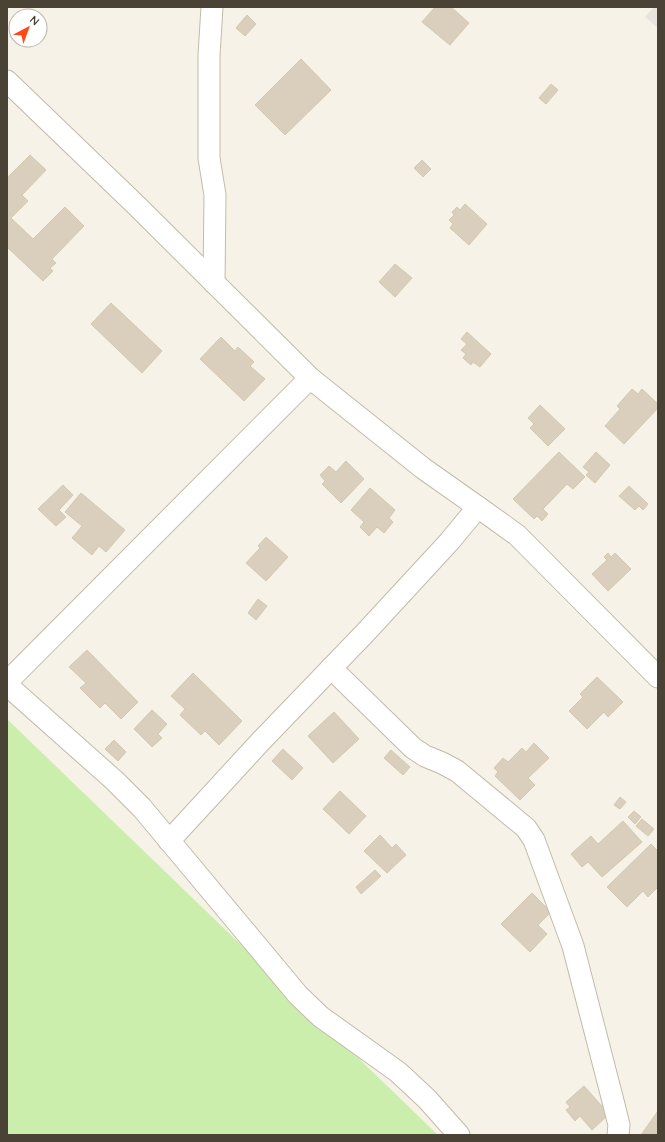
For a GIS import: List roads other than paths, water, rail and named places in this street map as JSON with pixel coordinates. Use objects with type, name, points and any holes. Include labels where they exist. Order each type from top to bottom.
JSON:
[{"type":"street","points":[[212,7],[209,55],[209,158],[215,194],[214,283]]},
{"type":"street","points":[[7,81],[137,206],[310,378],[424,469],[517,535],[658,677]]},
{"type":"street","points":[[310,378],[7,684],[142,808],[298,995],[321,1017],[398,1072],[427,1099],[459,1135]]},
{"type":"street","points":[[169,841],[261,741],[449,542],[478,506]]},
{"type":"street","points":[[331,668],[413,748],[425,756],[442,763],[457,772],[526,828],[534,840],[573,946],[612,1098],[618,1125],[618,1135]]}]
